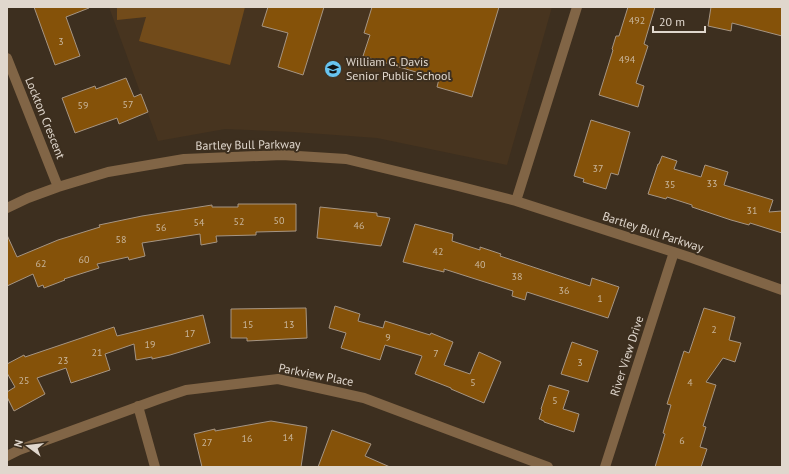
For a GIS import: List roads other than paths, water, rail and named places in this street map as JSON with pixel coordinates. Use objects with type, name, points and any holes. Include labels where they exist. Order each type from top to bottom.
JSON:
[{"type":"street","points":[[516,201],[577,7]]},
{"type":"street","name":"Lockton Crescent","points":[[7,58],[58,187]]},
{"type":"street","name":"Bartley Bull Parkway","points":[[7,208],[28,198],[58,187],[108,172],[184,159],[282,155],[346,159],[516,201],[674,252],[782,290]]},
{"type":"street","name":"River View Drive","points":[[605,467],[674,252]]},
{"type":"street","name":"Parkview Place","points":[[7,456],[18,450],[186,390],[278,379],[364,398],[548,467]]},
{"type":"street","points":[[138,406],[155,467]]},
{"type":"place","name":"William G. Davis Senior Public School","points":[[333,69]]}]
